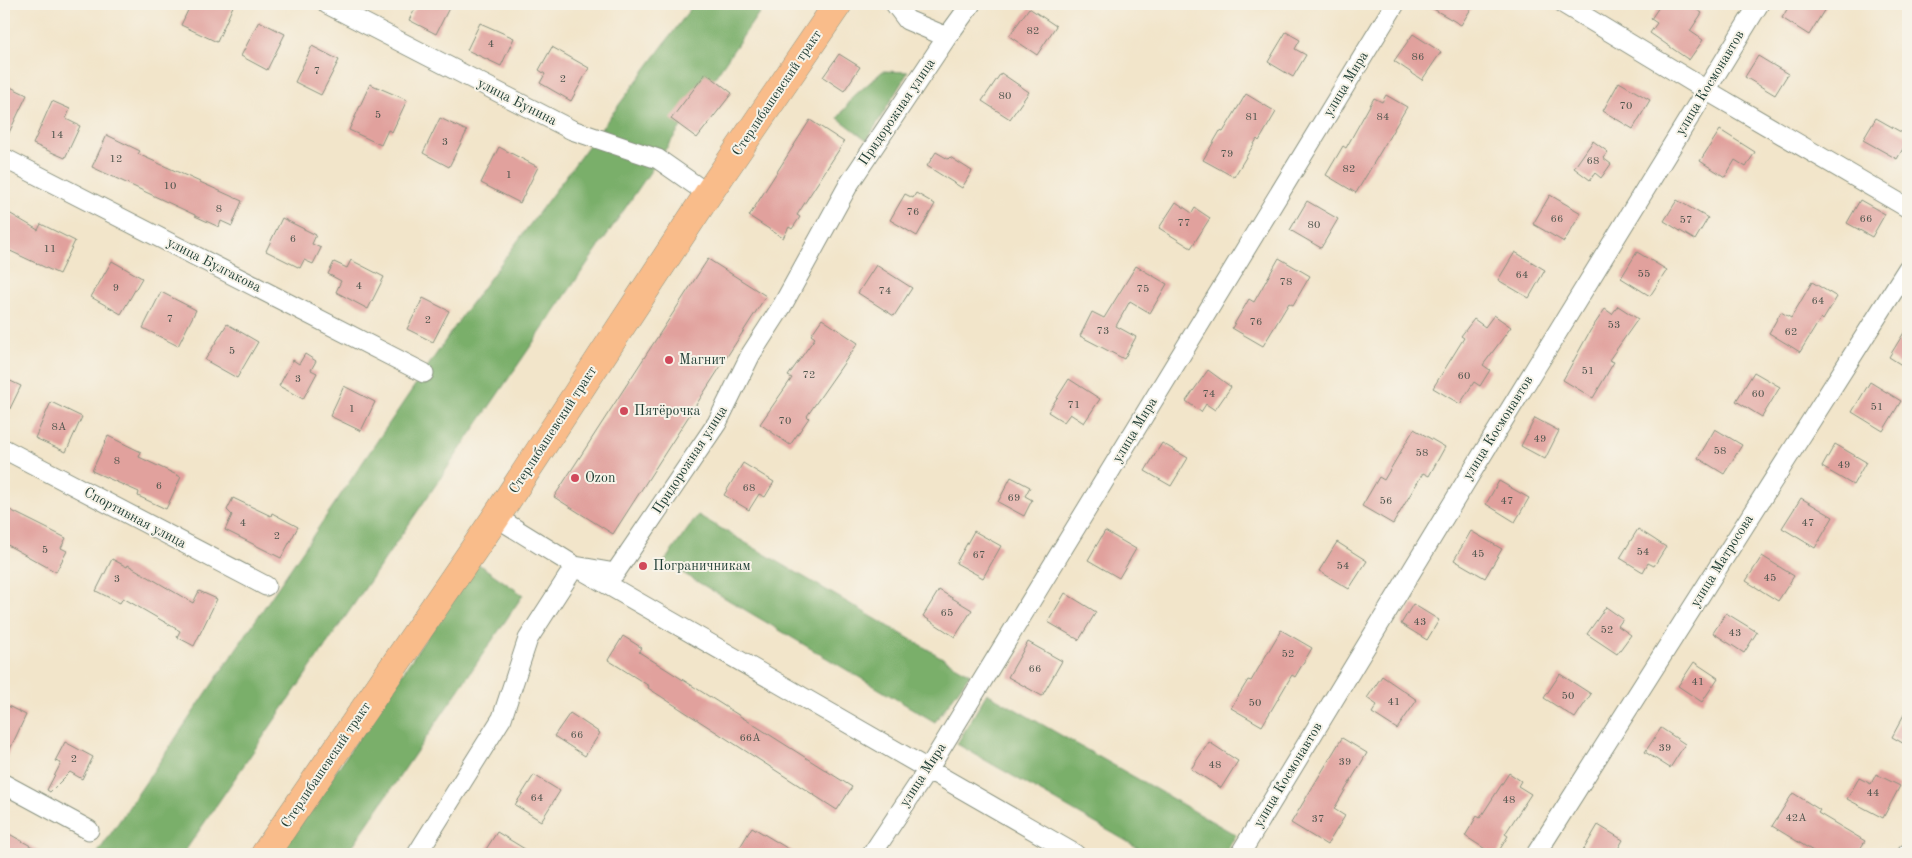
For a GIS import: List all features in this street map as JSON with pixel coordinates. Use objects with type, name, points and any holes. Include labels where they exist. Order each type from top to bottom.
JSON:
[{"type":"main road","name":"Стерлибашевский тракт","points":[[265,854],[496,517],[708,194],[838,4]]},
{"type":"street","name":"улица Бунина","points":[[327,4],[572,130],[658,159],[708,194]]},
{"type":"street","points":[[895,4],[907,20],[947,37]]},
{"type":"street","name":"Придорожная улица","points":[[575,566],[615,573],[717,422],[751,354],[782,306],[849,184],[971,4]]},
{"type":"street","name":"улица Мира","points":[[872,854],[929,768],[1395,4]]},
{"type":"street","points":[[1564,4],[1706,90],[1908,208]]},
{"type":"street","name":"улица Космонавтов","points":[[1240,854],[1489,443],[1759,4]]},
{"type":"street","name":"улица Булгакова","points":[[4,158],[424,373]]},
{"type":"street","name":"улица Матросова","points":[[1536,854],[1908,268]]},
{"type":"street","name":"Спортивная улица","points":[[4,449],[266,586]]},
{"type":"street","points":[[496,517],[575,566],[929,768],[1075,854]]},
{"type":"street","points":[[417,854],[502,718],[528,639],[575,566]]},
{"type":"street","points":[[4,784],[89,830]]},
{"type":"green space","points":[[694,4],[765,4],[183,854],[97,854],[464,313]]},
{"type":"green space","points":[[883,71],[908,72],[867,140],[838,118],[854,96]]},
{"type":"green space","points":[[698,515],[970,674],[935,722],[664,562]]},
{"type":"green space","points":[[477,563],[523,595],[347,854],[280,854]]},
{"type":"green space","points":[[987,693],[1236,835],[1225,854],[1149,854],[957,744]]},
{"type":"building","points":[[191,4],[234,4],[217,42],[181,25]]},
{"type":"building","points":[[418,4],[451,4],[436,34],[409,20]]},
{"type":"building","points":[[1425,4],[1474,4],[1461,25]]},
{"type":"building","points":[[1661,4],[1688,4],[1702,13],[1690,31],[1703,40],[1689,60],[1650,33],[1657,23],[1651,19]]},
{"type":"building","points":[[1790,4],[1828,4],[1809,35],[1782,18]]},
{"type":"building","points":[[1029,8],[1056,26],[1037,55],[1009,36]]},
{"type":"building","points":[[259,21],[285,34],[267,70],[241,56]]},
{"type":"building","points":[[480,23],[514,38],[501,66],[467,50]]},
{"type":"building","points":[[1286,32],[1300,40],[1295,49],[1306,55],[1293,77],[1268,62]]},
{"type":"building","points":[[1413,34],[1441,52],[1422,80],[1394,61]]},
{"type":"building","points":[[312,46],[339,60],[321,95],[295,82]]},
{"type":"building","points":[[552,47],[589,68],[571,101],[540,83],[545,74],[539,70]]},
{"type":"building","points":[[839,54],[860,67],[844,91],[823,77]]},
{"type":"building","points":[[1758,56],[1788,74],[1775,95],[1745,77]]},
{"type":"building","points":[[706,73],[732,93],[697,138],[671,119]]},
{"type":"building","points":[[1001,73],[1029,92],[1010,119],[982,101]]},
{"type":"building","points":[[1619,82],[1650,100],[1633,129],[1603,111]]},
{"type":"building","points":[[4,84],[27,95],[4,143]]},
{"type":"building","points":[[370,84],[407,100],[392,132],[388,130],[381,145],[349,130]]},
{"type":"building","points":[[1246,94],[1276,112],[1234,177],[1203,160],[1220,131],[1223,132]]},
{"type":"building","points":[[1386,95],[1407,107],[1356,193],[1326,175],[1343,146],[1346,148],[1374,98],[1382,102]]},
{"type":"building","points":[[52,101],[70,109],[66,119],[80,126],[65,158],[33,144]]},
{"type":"building","points":[[440,118],[467,131],[449,167],[423,153]]},
{"type":"building","points":[[1876,118],[1908,136],[1908,140],[1897,159],[1863,140]]},
{"type":"building","points":[[810,120],[844,142],[797,215],[800,217],[792,229],[789,227],[783,238],[749,216]]},
{"type":"building","points":[[1720,130],[1755,152],[1746,167],[1735,160],[1725,177],[1700,161]]},
{"type":"building","points":[[107,135],[140,151],[138,154],[242,201],[232,226],[221,221],[219,227],[92,167]]},
{"type":"building","points":[[1593,141],[1608,152],[1603,158],[1611,164],[1601,178],[1595,173],[1590,180],[1574,168]]},
{"type":"building","points":[[499,147],[538,167],[520,203],[481,183]]},
{"type":"building","points":[[936,152],[948,159],[950,157],[972,171],[962,188],[927,166]]},
{"type":"building","points":[[916,193],[935,204],[917,236],[890,220],[905,194],[913,198]]},
{"type":"building","points":[[1550,195],[1581,213],[1564,242],[1533,224]]},
{"type":"building","points":[[1677,200],[1708,218],[1695,240],[1664,221]]},
{"type":"building","points":[[1860,200],[1885,214],[1872,237],[1847,223]]},
{"type":"building","points":[[1307,201],[1338,219],[1321,248],[1290,230]]},
{"type":"building","points":[[1176,202],[1192,213],[1195,208],[1210,218],[1191,248],[1159,228]]},
{"type":"building","points":[[4,210],[38,230],[41,224],[75,241],[59,274],[4,248]]},
{"type":"building","points":[[282,218],[316,235],[312,244],[321,248],[313,264],[304,260],[300,268],[266,251]]},
{"type":"building","points":[[1515,252],[1545,270],[1529,298],[1498,280]]},
{"type":"building","points":[[1637,252],[1667,270],[1650,296],[1621,278]]},
{"type":"building","points":[[1279,258],[1310,276],[1293,305],[1289,303],[1263,346],[1232,328],[1249,299],[1254,302]]},
{"type":"building","points":[[708,259],[766,296],[613,534],[554,497]]},
{"type":"building","points":[[351,260],[384,277],[368,309],[336,292],[341,281],[328,274],[334,262],[347,268]]},
{"type":"building","points":[[112,261],[142,278],[121,314],[91,297]]},
{"type":"building","points":[[876,265],[912,288],[894,316],[858,293]]},
{"type":"building","points":[[1136,266],[1167,284],[1150,313],[1130,301],[1116,326],[1136,337],[1124,359],[1080,336],[1092,312],[1104,318]]},
{"type":"building","points":[[1812,282],[1837,297],[1823,320],[1821,318],[1800,352],[1769,333],[1781,312],[1791,318]]},
{"type":"building","points":[[161,292],[196,310],[178,346],[143,328]]},
{"type":"building","points":[[423,298],[449,311],[433,342],[407,329]]},
{"type":"building","points":[[1618,306],[1638,319],[1609,360],[1614,362],[1593,398],[1563,380],[1590,331],[1605,309],[1612,314]]},
{"type":"building","points":[[1494,315],[1511,327],[1483,365],[1490,370],[1480,386],[1474,382],[1460,404],[1433,388],[1464,338],[1461,336],[1474,319],[1485,327]]},
{"type":"building","points":[[822,319],[858,343],[807,416],[809,418],[790,445],[760,424],[792,378],[788,376],[815,338],[811,335]]},
{"type":"building","points":[[227,324],[258,342],[237,378],[205,360]]},
{"type":"building","points":[[1908,326],[1908,369],[1889,357]]},
{"type":"building","points":[[305,354],[316,361],[311,370],[317,373],[303,399],[279,386],[293,360],[299,364]]},
{"type":"building","points":[[1208,370],[1231,387],[1215,410],[1206,404],[1201,412],[1186,401]]},
{"type":"building","points":[[1754,372],[1780,387],[1762,417],[1736,401]]},
{"type":"building","points":[[4,378],[21,386],[4,421]]},
{"type":"building","points":[[1069,379],[1100,399],[1084,423],[1070,414],[1064,422],[1048,412]]},
{"type":"building","points":[[1870,382],[1901,401],[1883,431],[1852,412]]},
{"type":"building","points":[[344,386],[375,402],[361,431],[330,416]]},
{"type":"building","points":[[51,402],[82,417],[66,452],[35,438]]},
{"type":"building","points":[[1535,418],[1559,431],[1545,459],[1521,446]]},
{"type":"building","points":[[1414,429],[1445,447],[1429,476],[1423,473],[1393,524],[1362,506],[1379,477],[1384,480]]},
{"type":"building","points":[[1715,429],[1742,445],[1724,474],[1698,458]]},
{"type":"building","points":[[108,436],[141,452],[139,457],[181,477],[166,509],[138,496],[139,492],[92,471]]},
{"type":"building","points":[[1162,443],[1188,458],[1171,486],[1145,471]]},
{"type":"building","points":[[1835,444],[1866,462],[1853,485],[1822,467]]},
{"type":"building","points":[[743,463],[774,482],[765,497],[759,494],[749,510],[724,495]]},
{"type":"building","points":[[1011,477],[1030,487],[1025,496],[1032,500],[1024,516],[998,502]]},
{"type":"building","points":[[1499,481],[1529,498],[1515,522],[1486,504]]},
{"type":"building","points":[[233,498],[271,516],[272,513],[298,527],[281,558],[225,530],[232,515],[227,510]]},
{"type":"building","points":[[1801,498],[1833,517],[1815,548],[1782,528]]},
{"type":"building","points":[[4,507],[66,538],[61,548],[67,551],[56,572],[4,543]]},
{"type":"building","points":[[1638,529],[1666,547],[1654,566],[1648,563],[1643,572],[1620,558]]},
{"type":"building","points":[[974,531],[1001,546],[983,578],[956,563]]},
{"type":"building","points":[[1105,531],[1136,549],[1119,578],[1088,560]]},
{"type":"building","points":[[1471,531],[1502,549],[1485,578],[1454,560]]},
{"type":"building","points":[[1337,542],[1367,561],[1349,589],[1319,571]]},
{"type":"building","points":[[1762,556],[1794,576],[1778,601],[1746,581]]},
{"type":"building","points":[[112,559],[127,567],[128,565],[193,603],[199,591],[217,599],[194,646],[177,637],[180,631],[123,598],[120,603],[96,591]]},
{"type":"building","points":[[939,590],[972,610],[955,637],[923,616]]},
{"type":"building","points":[[1065,593],[1096,612],[1079,640],[1048,622]]},
{"type":"building","points":[[1413,604],[1439,620],[1427,640],[1401,624]]},
{"type":"building","points":[[1606,607],[1623,619],[1618,626],[1631,635],[1617,654],[1587,634]]},
{"type":"building","points":[[1726,613],[1757,632],[1744,653],[1713,633]]},
{"type":"building","points":[[1281,630],[1312,648],[1295,677],[1292,675],[1262,726],[1231,708],[1248,680],[1251,681]]},
{"type":"building","points":[[623,636],[642,648],[639,652],[852,787],[837,810],[648,688],[649,686],[608,660]]},
{"type":"building","points":[[1028,642],[1062,661],[1042,696],[1008,677]]},
{"type":"building","points":[[1694,662],[1718,678],[1702,702],[1678,686]]},
{"type":"building","points":[[1560,674],[1591,694],[1575,718],[1544,698]]},
{"type":"building","points":[[1382,676],[1417,700],[1397,729],[1372,713],[1377,705],[1367,698]]},
{"type":"building","points":[[4,704],[26,715],[4,762]]},
{"type":"building","points":[[1908,707],[1908,746],[1892,737]]},
{"type":"building","points":[[570,713],[600,733],[585,756],[554,736]]},
{"type":"building","points":[[1661,728],[1685,744],[1670,768],[1645,752]]},
{"type":"building","points":[[1342,738],[1367,753],[1334,809],[1345,816],[1327,845],[1291,823]]},
{"type":"building","points":[[65,742],[93,757],[82,779],[70,772],[50,792],[47,790],[61,763],[55,761]]},
{"type":"building","points":[[1209,742],[1238,761],[1221,788],[1191,769]]},
{"type":"building","points":[[1509,773],[1521,781],[1518,786],[1531,794],[1505,834],[1508,836],[1497,854],[1493,854],[1465,836],[1477,816],[1480,818]]},
{"type":"building","points":[[1876,774],[1900,786],[1883,818],[1847,799],[1859,778],[1871,784]]},
{"type":"building","points":[[534,775],[560,791],[541,821],[515,805]]},
{"type":"building","points":[[1793,793],[1820,810],[1818,813],[1865,841],[1857,854],[1818,854],[1772,826]]},
{"type":"building","points":[[1598,825],[1623,840],[1615,854],[1581,854]]},
{"type":"building","points":[[752,827],[797,854],[736,854]]},
{"type":"building","points":[[4,831],[45,854],[4,854]]},
{"type":"building","points":[[497,832],[533,854],[483,854]]},
{"type":"place","name":"Магнит","points":[[669,360]]},
{"type":"place","name":"Пятёрочка","points":[[624,411]]},
{"type":"place","name":"Ozon","points":[[575,478]]},
{"type":"place","name":"Пограничникам","points":[[643,566]]}]
